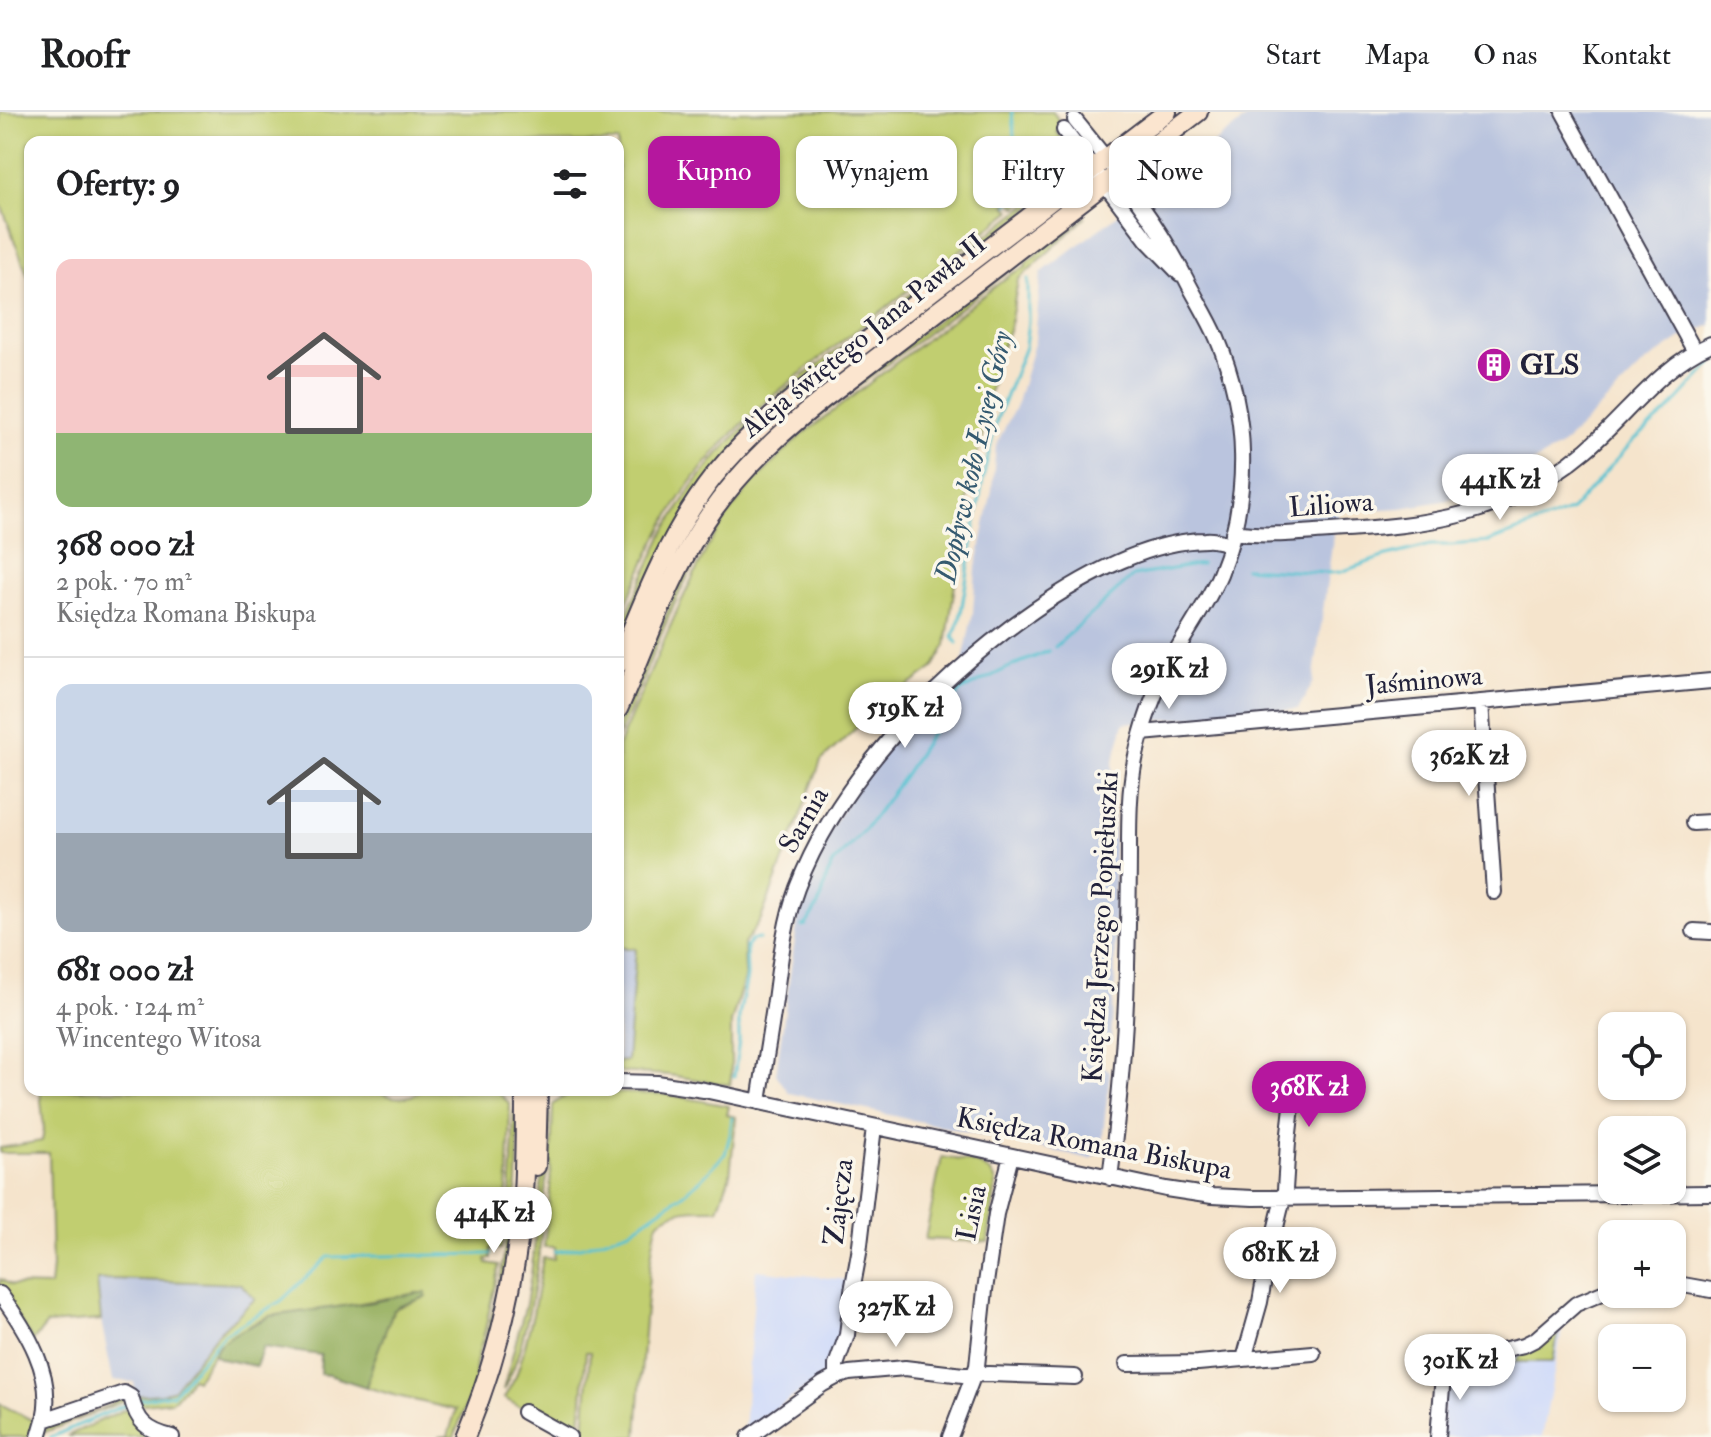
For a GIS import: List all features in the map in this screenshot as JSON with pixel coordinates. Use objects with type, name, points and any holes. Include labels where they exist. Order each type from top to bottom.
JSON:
[{"type":"main road","name":"Aleja świętego Jana Pawła II","points":[[624,695],[686,555],[718,502],[748,465],[823,399],[1105,171],[1167,112]]},
{"type":"main road","name":"Aleja świętego Jana Pawła II","points":[[624,650],[678,531],[714,476],[736,451],[818,379],[1105,171],[1198,112]]},
{"type":"main road","points":[[465,1437],[494,1354],[512,1279],[523,1194],[525,1096]]},
{"type":"main road","points":[[478,1437],[505,1360],[523,1287],[533,1208],[538,1096]]},
{"type":"street","points":[[1563,112],[1695,352]]},
{"type":"street","name":"Księdza Jerzego Popiełuszki","points":[[1070,125],[1105,171],[1148,241],[1186,280],[1217,337],[1230,374],[1241,434],[1240,492],[1221,570],[1162,678],[1151,702],[1136,754],[1131,790],[1127,999],[1110,1178]]},
{"type":"street","name":"Liliowa","points":[[1231,538],[1409,525],[1461,516],[1487,507],[1561,470],[1602,436],[1660,378],[1711,344]]},
{"type":"street","name":"Sarnia","points":[[759,1102],[784,938],[796,890],[830,819],[889,739],[962,666],[1050,599],[1078,582],[1119,562],[1162,547],[1231,538]]},
{"type":"street","name":"Jaśminowa","points":[[1142,733],[1711,681]]},
{"type":"street","points":[[1481,702],[1494,892]]},
{"type":"street","points":[[1693,823],[1711,822]]},
{"type":"street","points":[[1694,931],[1711,932]]},
{"type":"street","points":[[1244,1359],[1283,1198],[1295,1080]]},
{"type":"street","name":"Księdza Romana Biskupa","points":[[624,1082],[687,1087],[1172,1191],[1212,1196],[1283,1198],[1711,1193]]},
{"type":"street","name":"Zajęcza","points":[[836,1377],[836,1365],[847,1335],[874,1127]]},
{"type":"street","name":"Lisia","points":[[950,1437],[977,1366],[996,1214],[1011,1156]]},
{"type":"street","points":[[1686,1286],[1711,1290]]},
{"type":"street","points":[[0,1294],[33,1345],[40,1366],[47,1395],[40,1431]]},
{"type":"street","points":[[1438,1437],[1444,1363],[1524,1345],[1536,1339],[1576,1304],[1598,1295]]},
{"type":"street","points":[[1127,1364],[1198,1363],[1313,1353]]},
{"type":"street","points":[[749,1437],[836,1377],[853,1372],[905,1368],[963,1375],[1075,1377]]},
{"type":"street","points":[[40,1431],[127,1393],[138,1417],[151,1430],[172,1437]]},
{"type":"street","points":[[524,1412],[569,1437]]},
{"type":"shaded area","points":[[1255,112],[1711,112],[1711,325],[1686,335],[1645,363],[1562,445],[1514,474],[1449,500],[1402,508],[1339,511],[1313,683],[1298,709],[1124,723],[1113,764],[1115,982],[1111,1040],[1100,1044],[1098,1062],[1110,1071],[1101,1152],[1091,1159],[789,1093],[776,1074],[805,869],[875,758],[962,666],[973,612],[976,569],[992,490],[996,446],[1017,403],[1035,340],[1041,273],[1127,208],[1231,208],[1231,136],[1223,136]]},
{"type":"shaded area","points":[[624,947],[637,948],[627,1062],[624,1062]]},
{"type":"shaded area","points":[[756,1270],[848,1280],[842,1330],[830,1368],[814,1383],[744,1430]]},
{"type":"shaded area","points":[[97,1280],[241,1284],[256,1299],[217,1334],[172,1390],[135,1396],[134,1382],[113,1380],[101,1320]]},
{"type":"shaded area","points":[[1562,1330],[1542,1437],[1441,1437],[1446,1366]]},
{"type":"green space","points":[[0,112],[1053,112],[1060,122],[1057,132],[1060,136],[973,136],[973,208],[1008,208],[1011,211],[792,380],[736,430],[702,468],[665,523],[624,609],[624,136],[24,136],[24,265],[0,202]]},
{"type":"green space","points":[[1023,208],[1030,208],[743,435],[624,637],[624,619],[663,534],[693,486],[741,430],[788,388]]},
{"type":"green space","points":[[1052,208],[1061,208],[743,462],[624,683],[624,666],[675,549],[723,476],[778,419]]},
{"type":"green space","points":[[1077,213],[1079,217],[804,429],[746,486],[712,533],[681,589],[624,723],[624,711],[695,552],[745,478],[797,427]]},
{"type":"green space","points":[[1086,217],[1018,280],[1009,331],[996,360],[982,419],[982,436],[971,476],[946,645],[933,668],[873,712],[821,761],[761,919],[744,944],[745,975],[731,1023],[730,1085],[669,1075],[624,1072],[636,949],[624,948],[624,732],[708,546],[752,484],[797,439],[1011,274],[1026,267],[1028,261]]},
{"type":"green space","points":[[624,1093],[665,1094],[729,1106],[727,1115],[736,1117],[730,1175],[718,1209],[672,1214],[659,1222],[655,1233],[637,1437],[586,1437],[590,1352],[586,1352],[579,1437],[573,1437],[504,1398],[522,1357],[543,1258],[554,1259],[555,1247],[544,1247],[553,1105],[563,1098],[624,1096]]},
{"type":"green space","points":[[41,1096],[502,1096],[510,1104],[502,1243],[501,1249],[491,1248],[491,1259],[486,1259],[487,1263],[499,1265],[476,1363],[475,1381],[454,1437],[438,1437],[448,1436],[456,1410],[366,1387],[393,1311],[426,1297],[394,1297],[270,1316],[219,1345],[196,1380],[192,1378],[175,1399],[136,1405],[135,1396],[162,1394],[174,1389],[217,1334],[255,1299],[241,1284],[97,1280],[101,1320],[47,1324],[33,1341],[0,1290],[0,1279],[11,1285],[50,1286],[49,1153],[0,1153],[0,1148],[42,1141]]},
{"type":"green space","points":[[515,1111],[519,1111],[517,1182],[506,1279],[479,1382],[506,1242]]},
{"type":"green space","points":[[544,1111],[549,1112],[548,1148],[536,1271],[520,1347],[503,1390],[531,1275],[541,1193]]},
{"type":"green space","points":[[942,1157],[974,1163],[993,1176],[996,1183],[988,1242],[925,1239]]},
{"type":"green space","points":[[426,1293],[426,1297],[393,1311],[366,1387],[320,1374],[321,1355],[263,1347],[256,1366],[221,1359],[213,1354],[234,1334],[270,1316]]},
{"type":"green space","points":[[1558,1333],[1553,1362],[1515,1362],[1529,1348]]},
{"type":"green space","points":[[120,1398],[127,1399],[141,1432],[149,1437],[67,1436],[128,1408],[126,1400],[43,1433],[46,1426],[84,1416]]},
{"type":"green space","points":[[0,1404],[36,1422],[32,1437],[0,1437]]},
{"type":"waterway","name":"Dopływ koło Łysej Góry","points":[[1012,112],[1014,136]]},
{"type":"waterway","name":"Dopływ koło Łysej Góry","points":[[957,643],[953,637],[960,619],[983,478],[997,419],[1025,347],[1028,279]]},
{"type":"waterway","points":[[1245,568],[1341,572],[1431,545],[1489,542],[1572,510],[1633,441],[1666,413],[1711,364]]},
{"type":"waterway","points":[[1055,647],[1133,576],[1201,564]]},
{"type":"waterway","points":[[963,690],[1049,651]]},
{"type":"waterway","name":"Dopływ koło Łysej Góry","points":[[802,926],[806,925],[817,907],[834,862],[865,829],[965,686]]},
{"type":"waterway","name":"Dopływ koło Łysej Góry","points":[[734,1076],[739,1016],[747,977],[746,947],[752,940],[759,939]]},
{"type":"waterway","name":"Dopływ koło Łysej Góry","points":[[555,1252],[630,1231],[682,1195],[725,1154],[732,1118]]},
{"type":"waterway","name":"Dopływ koło Łysej Góry","points":[[138,1400],[173,1394],[224,1334],[281,1301],[328,1257],[491,1254]]},
{"type":"waterway","name":"Dopływ koło Łysej Góry","points":[[51,1437],[127,1404]]},
{"type":"place","name":"GLS","points":[[1494,365]]}]
